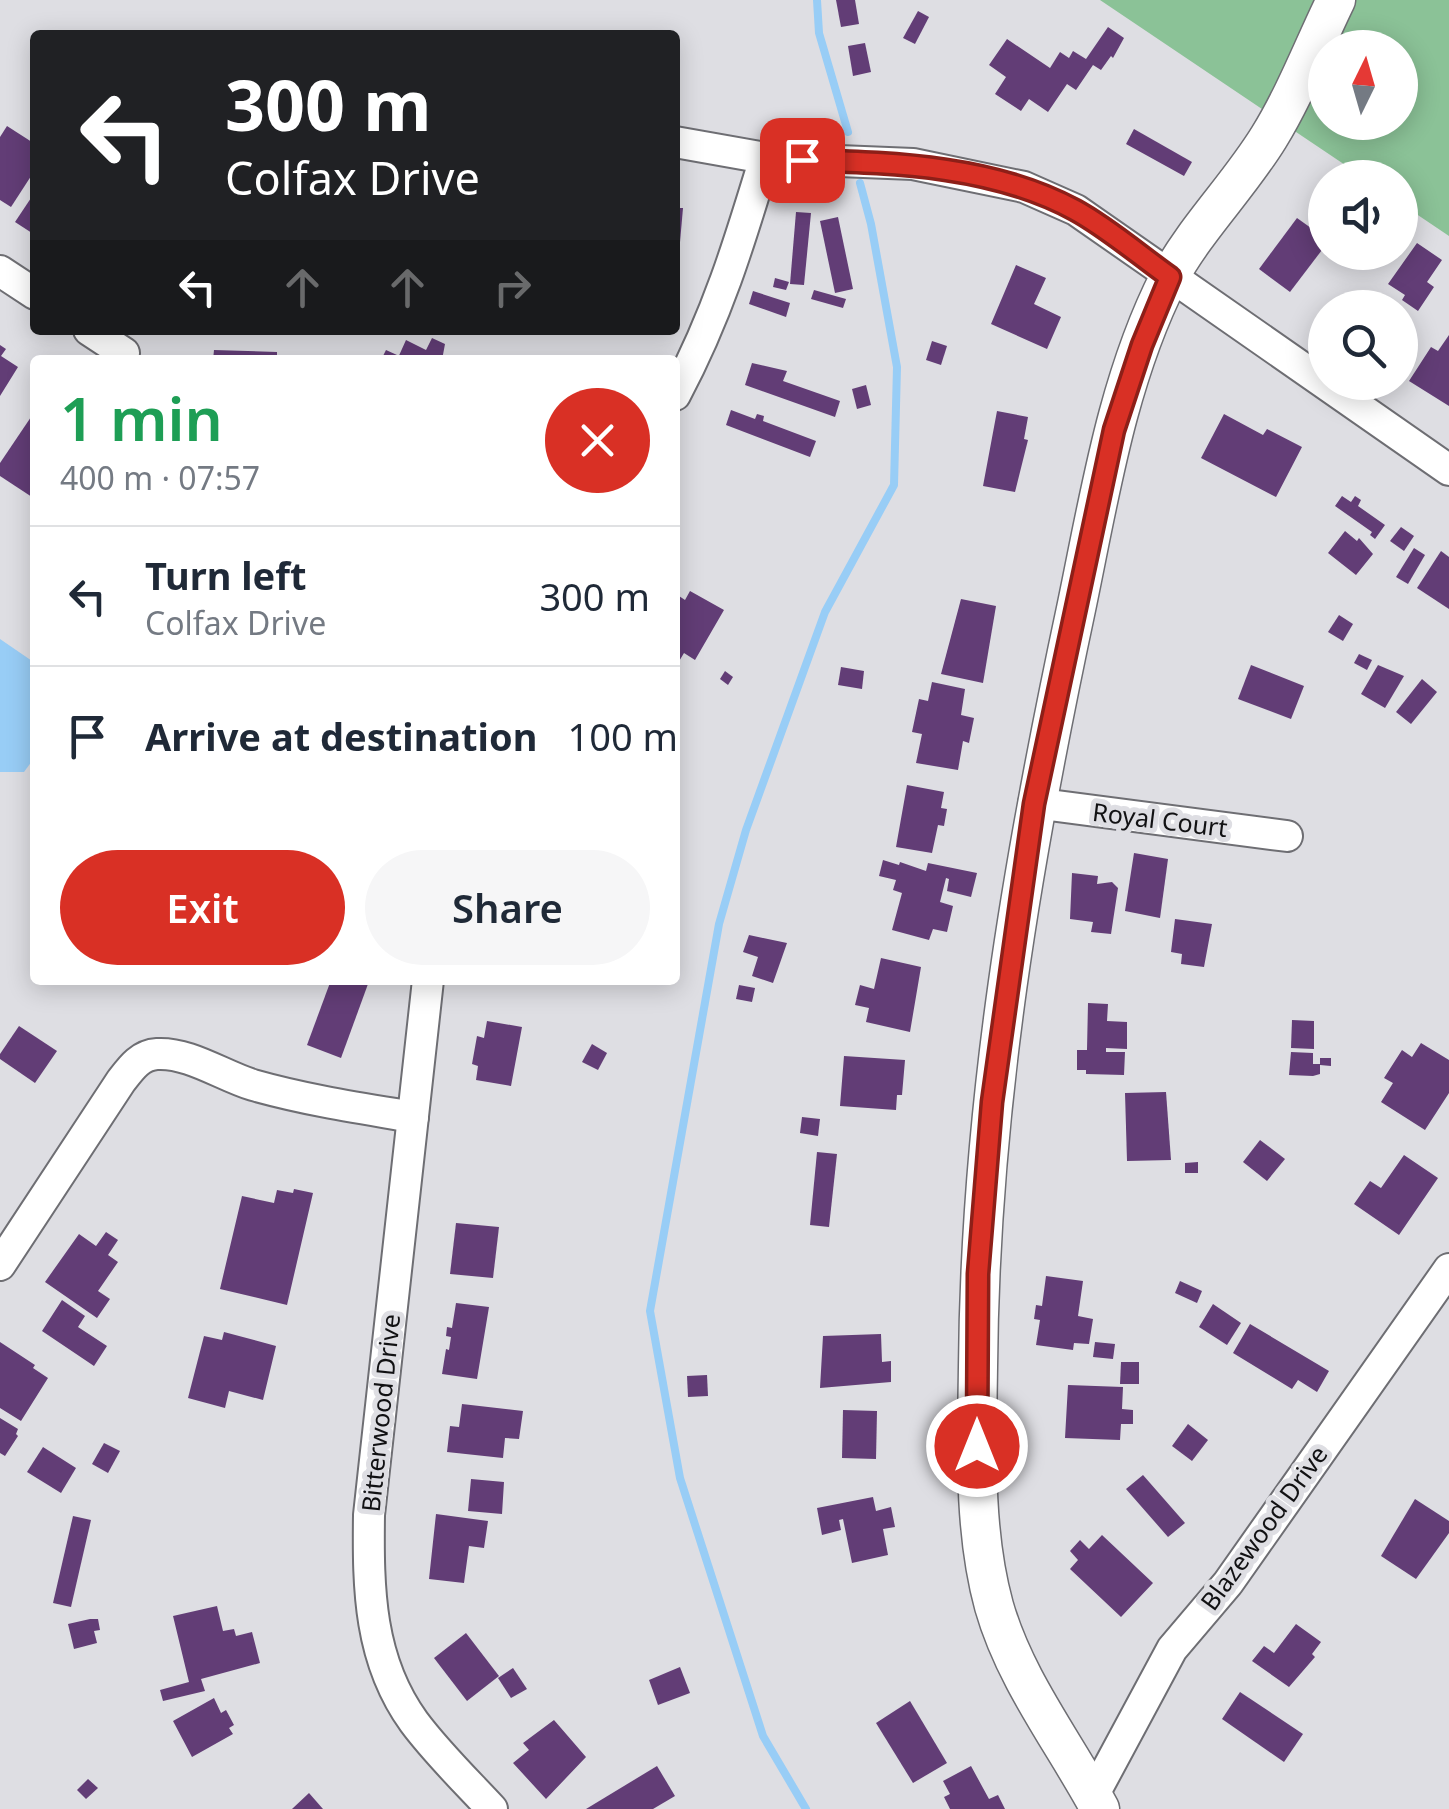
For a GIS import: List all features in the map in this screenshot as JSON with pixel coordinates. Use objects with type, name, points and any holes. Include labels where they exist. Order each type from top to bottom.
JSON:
[{"type":"street","points":[[1097,1802],[1028,1689],[994,1606],[980,1506],[978,1274],[1004,1006],[1034,804],[1114,430],[1142,345],[1170,277],[1270,136],[1336,0]]},
{"type":"street","points":[[680,143],[764,158],[914,164],[1024,187],[1076,210],[1449,470]]},
{"type":"street","points":[[680,386],[731,273],[764,158]]},
{"type":"street","points":[[0,271],[30,291]]},
{"type":"street","points":[[97,335],[124,353]]},
{"type":"street","name":"Royal Court","points":[[1034,804],[1286,836]]},
{"type":"street","name":"Bitterwood Drive","points":[[427,985],[369,1515],[368,1577],[373,1625],[386,1673],[414,1722],[492,1809]]},
{"type":"street","points":[[0,1264],[121,1081],[138,1061],[152,1054],[166,1054],[312,1101],[413,1117]]},
{"type":"street","name":"Blazewood Drive","points":[[1097,1802],[1172,1648],[1228,1583],[1449,1269]]},
{"type":"green space","points":[[1100,0],[1449,0],[1449,236],[1418,215],[1418,160],[1338,160],[1308,140],[1418,140],[1418,30],[1308,30],[1308,140]]},
{"type":"water","points":[[0,639],[30,660],[30,764],[24,772],[0,772]]},
{"type":"building","points":[[836,0],[855,0],[859,24],[841,27]]},
{"type":"building","points":[[918,11],[929,17],[915,44],[903,38]]},
{"type":"building","points":[[1108,27],[1124,38],[1113,58],[1101,70],[1093,65],[1076,90],[1067,84],[1048,112],[1029,99],[1021,111],[995,94],[1006,77],[989,65],[1007,39],[1050,68],[1060,52],[1069,58],[1073,51],[1086,59]]},
{"type":"building","points":[[865,43],[871,72],[853,76],[848,46]]},
{"type":"building","points":[[7,126],[30,141],[30,178],[11,207],[0,200],[0,137]]},
{"type":"building","points":[[1134,129],[1192,162],[1184,176],[1126,144]]},
{"type":"building","points":[[30,200],[30,232],[15,222]]},
{"type":"building","points":[[796,212],[811,213],[804,285],[790,284]]},
{"type":"building","points":[[838,217],[853,289],[835,293],[820,221]]},
{"type":"building","points":[[1297,218],[1308,226],[1308,268],[1290,292],[1259,269]]},
{"type":"building","points":[[1418,244],[1442,260],[1427,282],[1434,287],[1418,311],[1418,290],[1397,290],[1388,284],[1398,270],[1418,270]]},
{"type":"building","points":[[1016,265],[1046,278],[1034,304],[1061,317],[1047,349],[991,324]]},
{"type":"building","points":[[775,278],[789,282],[786,290],[773,287]]},
{"type":"building","points":[[814,290],[846,299],[843,308],[811,299]]},
{"type":"building","points":[[753,291],[790,303],[786,317],[749,304]]},
{"type":"building","points":[[1449,335],[1449,406],[1418,387],[1418,367],[1431,347],[1438,351]]},
{"type":"building","points":[[432,338],[445,344],[443,355],[399,355],[406,340],[426,350]]},
{"type":"building","points":[[932,341],[947,346],[941,365],[926,360]]},
{"type":"building","points":[[0,345],[6,349],[1,356],[18,367],[0,396]]},
{"type":"building","points":[[214,350],[277,352],[277,355],[214,355]]},
{"type":"building","points":[[752,363],[787,371],[783,381],[840,401],[835,417],[745,385]]},
{"type":"building","points":[[866,385],[871,405],[857,409],[852,389]]},
{"type":"building","points":[[731,410],[755,419],[757,414],[764,416],[763,421],[816,441],[810,457],[726,425]]},
{"type":"building","points":[[997,411],[1028,417],[1024,439],[1028,440],[1015,492],[983,486]]},
{"type":"building","points":[[1224,414],[1263,435],[1267,429],[1302,447],[1276,497],[1201,458]]},
{"type":"building","points":[[30,418],[30,496],[0,476],[0,463]]},
{"type":"building","points":[[1342,496],[1351,502],[1355,496],[1361,500],[1358,506],[1385,525],[1375,539],[1370,535],[1372,532],[1335,506]]},
{"type":"building","points":[[1401,527],[1414,536],[1404,551],[1390,541]]},
{"type":"building","points":[[1345,531],[1357,541],[1359,538],[1373,554],[1356,575],[1328,553]]},
{"type":"building","points":[[1414,548],[1425,555],[1408,584],[1396,577]]},
{"type":"building","points":[[1441,551],[1449,557],[1449,609],[1417,588]]},
{"type":"building","points":[[690,591],[724,610],[695,660],[684,653],[680,660],[680,597],[685,600]]},
{"type":"building","points":[[961,599],[996,606],[983,683],[941,674]]},
{"type":"building","points":[[1339,615],[1353,624],[1343,641],[1328,632]]},
{"type":"building","points":[[1359,654],[1372,660],[1367,670],[1354,663]]},
{"type":"building","points":[[1251,665],[1304,686],[1291,719],[1238,699]]},
{"type":"building","points":[[1378,665],[1404,676],[1385,708],[1361,694]]},
{"type":"building","points":[[841,667],[864,671],[862,689],[838,685]]},
{"type":"building","points":[[725,671],[733,677],[728,685],[720,679]]},
{"type":"building","points":[[1422,679],[1437,692],[1411,724],[1396,712]]},
{"type":"building","points":[[932,682],[965,689],[961,715],[974,718],[969,743],[963,741],[958,770],[916,763],[922,734],[912,732],[919,699],[928,701]]},
{"type":"building","points":[[907,785],[944,792],[944,826],[938,825],[932,853],[896,847]]},
{"type":"building","points":[[1134,853],[1168,859],[1160,918],[1125,911]]},
{"type":"building","points":[[883,860],[926,871],[928,863],[977,873],[971,897],[947,891],[946,878],[940,902],[953,906],[947,932],[933,929],[929,940],[892,930],[902,893],[893,890],[896,880],[879,876]]},
{"type":"building","points":[[1072,873],[1098,876],[1097,884],[1112,882],[1118,888],[1111,934],[1091,932],[1093,922],[1070,919]]},
{"type":"building","points":[[1175,919],[1212,924],[1204,967],[1181,964],[1182,954],[1171,952]]},
{"type":"building","points":[[749,935],[787,943],[773,983],[752,976],[758,957],[743,952]]},
{"type":"building","points":[[881,958],[921,967],[910,1032],[866,1022],[869,1008],[855,1005],[860,985],[874,989]]},
{"type":"building","points":[[329,985],[368,985],[341,1058],[307,1045]]},
{"type":"building","points":[[739,985],[755,988],[752,1002],[736,999]]},
{"type":"building","points":[[1088,1003],[1108,1004],[1107,1021],[1127,1022],[1127,1049],[1106,1048],[1106,1052],[1125,1052],[1124,1075],[1086,1074],[1086,1070],[1077,1070],[1077,1050],[1087,1050]]},
{"type":"building","points":[[1292,1020],[1314,1021],[1314,1049],[1291,1048]]},
{"type":"building","points":[[487,1021],[522,1027],[511,1086],[476,1080],[478,1066],[472,1064],[477,1036],[484,1038]]},
{"type":"building","points":[[19,1026],[57,1051],[35,1083],[0,1059]]},
{"type":"building","points":[[1421,1043],[1449,1060],[1449,1093],[1425,1130],[1381,1102],[1393,1083],[1384,1078],[1402,1050],[1412,1057]]},
{"type":"building","points":[[592,1044],[607,1053],[598,1070],[582,1062]]},
{"type":"building","points":[[1291,1052],[1313,1053],[1313,1064],[1320,1064],[1320,1058],[1331,1058],[1331,1066],[1320,1065],[1320,1074],[1313,1076],[1289,1075]]},
{"type":"building","points":[[844,1056],[905,1060],[902,1095],[897,1095],[896,1110],[840,1106]]},
{"type":"building","points":[[1166,1092],[1171,1160],[1127,1161],[1125,1093]]},
{"type":"building","points":[[802,1117],[820,1119],[818,1136],[800,1133]]},
{"type":"building","points":[[1260,1140],[1285,1159],[1267,1181],[1243,1162]]},
{"type":"building","points":[[817,1152],[837,1154],[829,1227],[810,1225]]},
{"type":"building","points":[[1404,1155],[1438,1178],[1399,1235],[1354,1204],[1370,1181],[1381,1188]]},
{"type":"building","points":[[1198,1162],[1198,1173],[1185,1173],[1185,1163]]},
{"type":"building","points":[[294,1189],[313,1193],[287,1305],[220,1289],[242,1196],[274,1203],[277,1190],[293,1193]]},
{"type":"building","points":[[456,1223],[499,1227],[493,1278],[450,1274]]},
{"type":"building","points":[[106,1232],[118,1240],[108,1255],[118,1262],[98,1291],[110,1299],[97,1318],[45,1282],[79,1234],[96,1246]]},
{"type":"building","points":[[1046,1276],[1083,1281],[1078,1316],[1093,1319],[1089,1344],[1074,1343],[1073,1350],[1036,1345],[1040,1320],[1034,1319],[1036,1305],[1042,1306]]},
{"type":"building","points":[[1180,1281],[1202,1291],[1197,1303],[1175,1293]]},
{"type":"building","points":[[62,1300],[85,1316],[78,1327],[107,1346],[94,1366],[42,1331]]},
{"type":"building","points":[[456,1303],[489,1307],[477,1379],[442,1374],[451,1337],[446,1336],[447,1327],[452,1328]]},
{"type":"building","points":[[1213,1304],[1241,1323],[1227,1345],[1199,1327]]},
{"type":"building","points":[[1250,1324],[1329,1371],[1317,1392],[1298,1380],[1292,1389],[1233,1353]]},
{"type":"building","points":[[224,1332],[276,1346],[263,1400],[229,1391],[225,1408],[188,1398],[204,1336],[222,1340]]},
{"type":"building","points":[[881,1334],[882,1362],[891,1361],[891,1382],[820,1388],[823,1336]]},
{"type":"building","points":[[0,1342],[48,1378],[21,1421],[0,1408]]},
{"type":"building","points":[[1095,1342],[1115,1344],[1113,1359],[1093,1357]]},
{"type":"building","points":[[1121,1362],[1139,1362],[1139,1384],[1120,1384]]},
{"type":"building","points":[[707,1375],[708,1396],[688,1397],[687,1376]]},
{"type":"building","points":[[1068,1385],[1123,1387],[1122,1409],[1133,1410],[1133,1424],[1121,1424],[1120,1440],[1065,1438]]},
{"type":"building","points":[[462,1404],[523,1411],[519,1439],[505,1438],[503,1458],[447,1452],[450,1426],[459,1427]]},
{"type":"building","points":[[843,1410],[877,1411],[876,1459],[842,1458]]},
{"type":"building","points":[[0,1418],[18,1429],[18,1436],[5,1456],[0,1453]]},
{"type":"building","points":[[1188,1424],[1208,1440],[1192,1461],[1172,1446]]},
{"type":"building","points":[[104,1443],[120,1451],[108,1473],[92,1464]]},
{"type":"building","points":[[43,1447],[76,1468],[61,1493],[27,1472]]},
{"type":"building","points":[[1143,1475],[1185,1523],[1168,1537],[1126,1489]]},
{"type":"building","points":[[471,1479],[504,1482],[502,1514],[468,1511]]},
{"type":"building","points":[[873,1497],[876,1511],[891,1507],[895,1527],[883,1529],[888,1555],[852,1563],[843,1519],[839,1520],[841,1530],[822,1535],[817,1508]]},
{"type":"building","points":[[1415,1499],[1449,1521],[1449,1533],[1416,1579],[1381,1556]]},
{"type":"building","points":[[436,1514],[488,1521],[484,1548],[469,1546],[464,1583],[429,1579]]},
{"type":"building","points":[[73,1516],[91,1520],[71,1607],[53,1603]]},
{"type":"building","points":[[1102,1535],[1153,1583],[1121,1617],[1070,1569],[1078,1560],[1070,1551],[1080,1540],[1089,1549]]},
{"type":"building","points":[[217,1606],[223,1631],[234,1629],[236,1636],[252,1632],[260,1663],[201,1679],[205,1691],[163,1701],[160,1690],[189,1682],[173,1616]]},
{"type":"building","points":[[98,1619],[100,1630],[94,1631],[97,1643],[74,1649],[68,1624]]},
{"type":"building","points":[[1296,1624],[1321,1642],[1312,1654],[1315,1657],[1289,1687],[1252,1661],[1264,1646],[1274,1653]]},
{"type":"building","points":[[466,1633],[499,1676],[467,1701],[434,1658]]},
{"type":"building","points":[[680,1667],[690,1693],[658,1705],[649,1680]]},
{"type":"building","points":[[513,1668],[527,1689],[511,1698],[498,1678]]},
{"type":"building","points":[[1240,1692],[1303,1734],[1284,1762],[1222,1719]]},
{"type":"building","points":[[214,1698],[221,1713],[226,1710],[234,1725],[229,1728],[233,1734],[192,1757],[173,1721]]},
{"type":"building","points":[[910,1701],[947,1763],[913,1783],[876,1723]]},
{"type":"building","points":[[554,1720],[586,1757],[546,1799],[513,1763],[529,1750],[523,1743]]},
{"type":"building","points":[[657,1766],[675,1796],[653,1809],[586,1809]]},
{"type":"building","points":[[971,1766],[989,1799],[998,1795],[1005,1809],[950,1809],[944,1797],[950,1794],[943,1781]]},
{"type":"building","points":[[88,1779],[98,1788],[86,1799],[77,1790]]},
{"type":"building","points":[[309,1793],[323,1809],[292,1809]]},
{"type":"waterway","points":[[817,0],[819,33],[848,132]]},
{"type":"waterway","points":[[806,1809],[763,1736],[680,1478],[650,1311],[719,924],[746,830],[825,612],[894,485],[897,367],[860,183]]},
{"type":"route","points":[[802,160],[914,164],[1024,187],[1076,210],[1170,277],[1114,430],[1034,804],[992,1102],[978,1274],[977,1446]]}]
